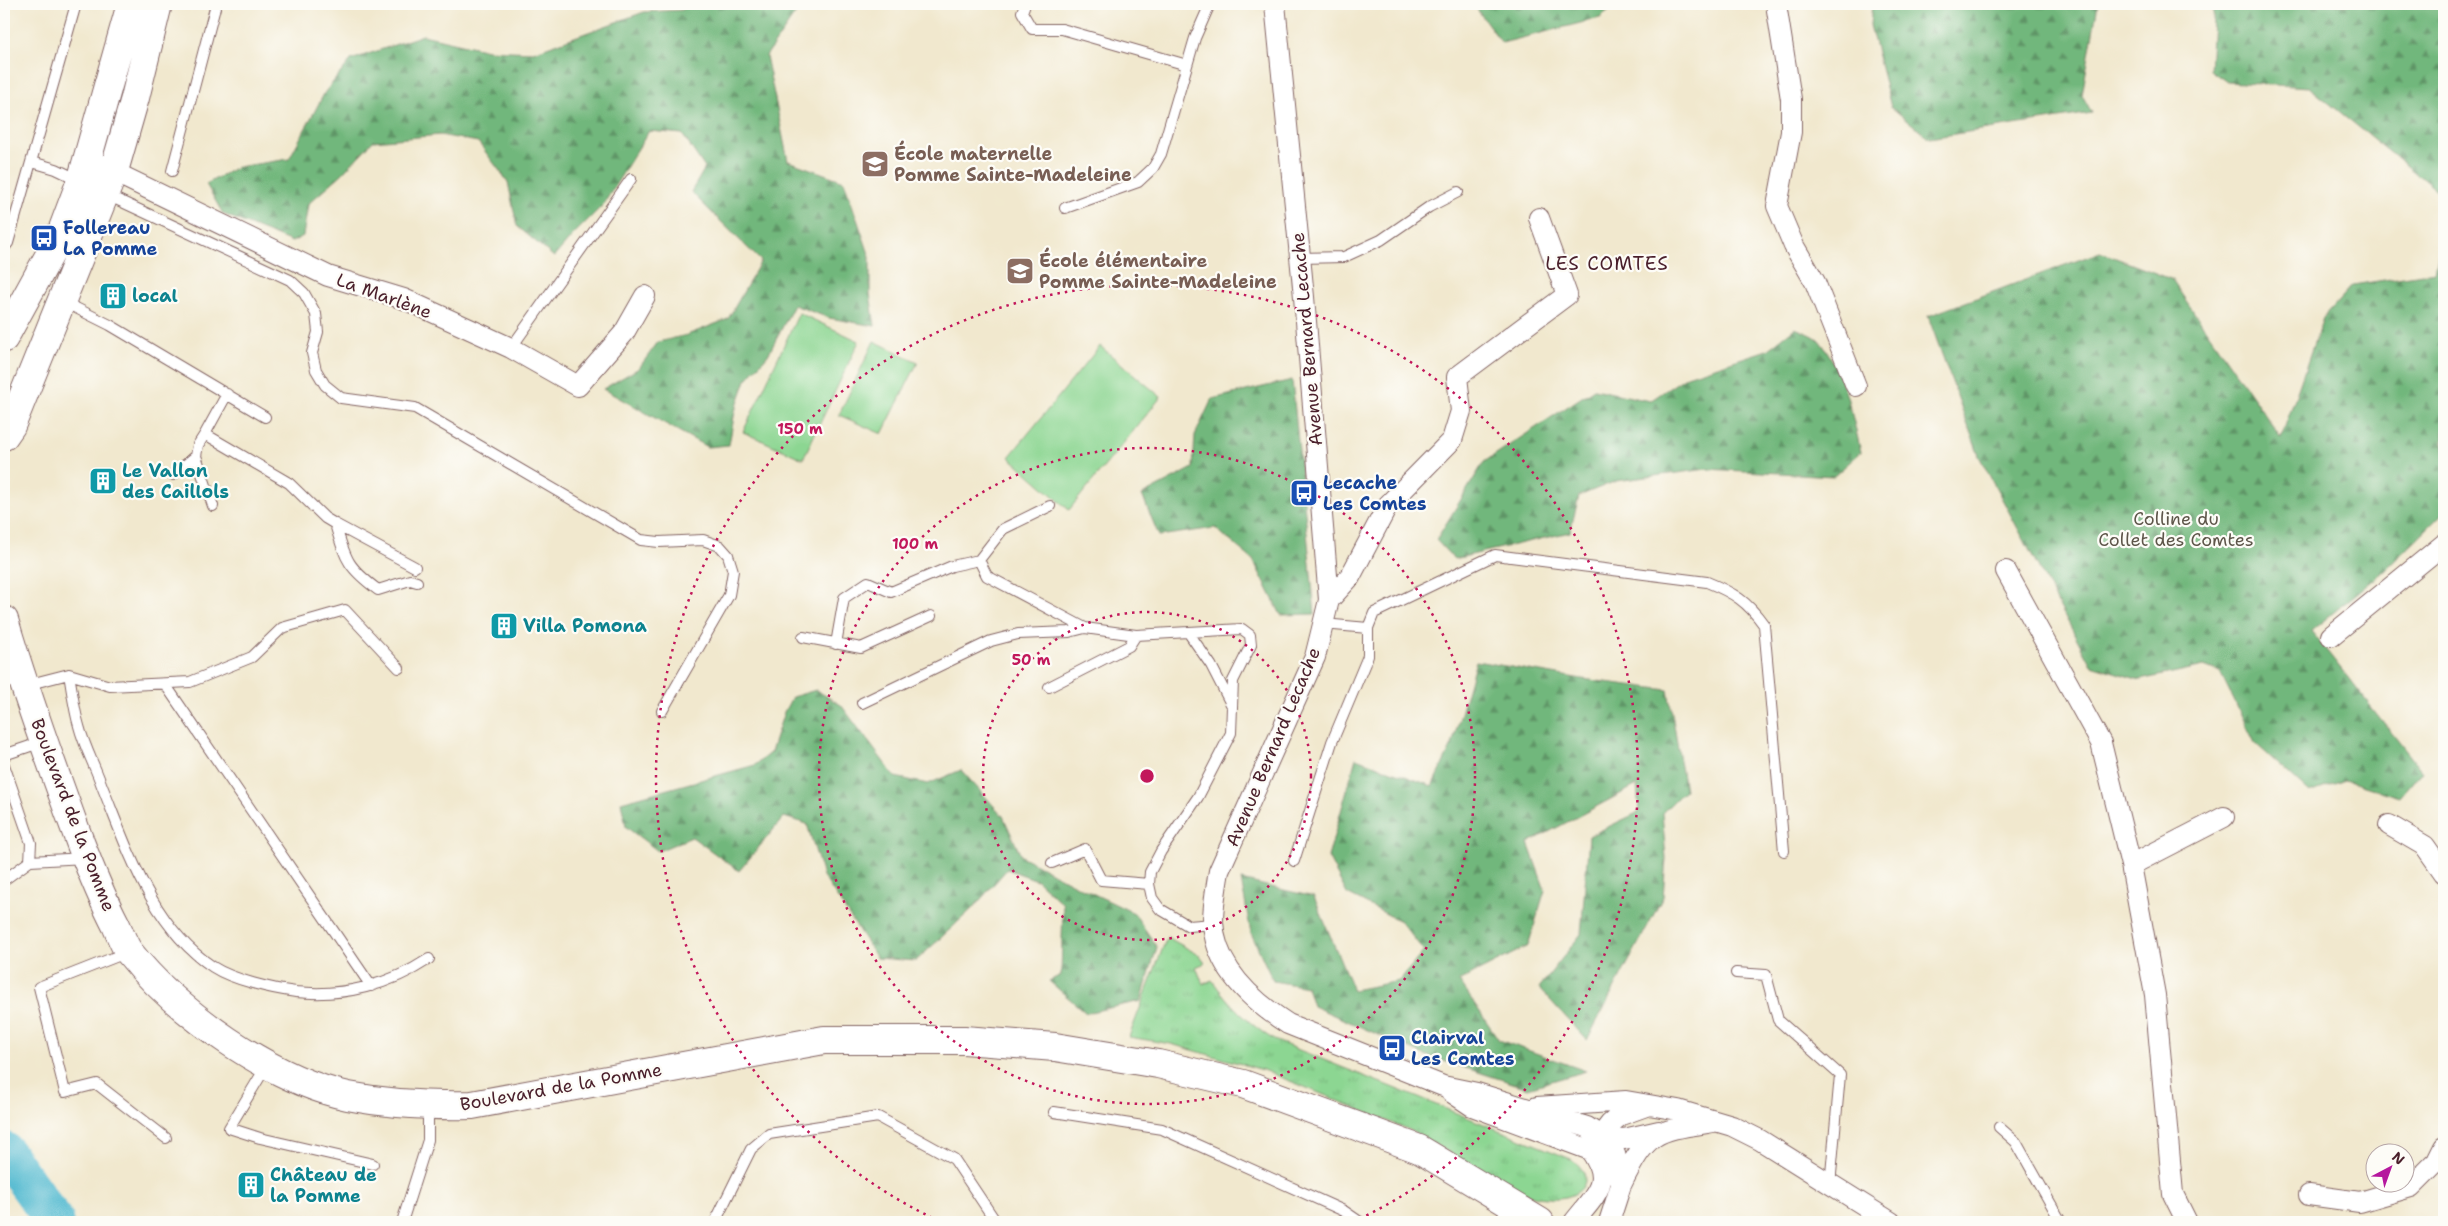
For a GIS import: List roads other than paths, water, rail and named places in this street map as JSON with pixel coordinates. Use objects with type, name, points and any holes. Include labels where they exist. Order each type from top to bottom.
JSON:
[{"type":"main road","points":[[4,436],[11,426],[61,301],[95,180],[131,4]]},
{"type":"main road","points":[[47,337],[9,330],[61,234],[95,180],[135,98],[158,4]]},
{"type":"main road","name":"Boulevard de la Pomme","points":[[4,620],[9,645],[97,888],[128,951],[176,1000],[206,1025],[268,1064],[309,1083],[346,1095],[428,1106],[472,1105],[824,1040],[964,1040],[1055,1046],[1158,1064],[1243,1084],[1419,1149],[1540,1222]]},
{"type":"main road","name":"Boulevard de la Pomme","points":[[1347,1124],[1467,1200],[1483,1206],[1509,1222]]},
{"type":"street","name":"Avenue Bernard Lecache","points":[[1275,4],[1300,258],[1329,600],[1315,658],[1219,871],[1213,906],[1213,924],[1216,940],[1224,962],[1236,981],[1266,1010],[1288,1024],[1444,1086],[1477,1093],[1586,1127],[1596,1143]]},
{"type":"street","points":[[1776,4],[1791,99],[1791,132],[1777,206],[1794,246],[1815,282],[1856,386]]},
{"type":"street","name":"La Marlène","points":[[95,180],[328,276],[404,299],[511,348],[578,386],[624,334],[645,296]]},
{"type":"street","points":[[1329,600],[1350,577],[1388,505],[1452,440],[1461,411],[1457,377],[1567,295],[1539,218]]},
{"type":"street","points":[[2331,636],[2444,544]]},
{"type":"street","points":[[2006,571],[2101,743],[2131,865],[2155,995],[2173,1194],[2186,1222]]},
{"type":"street","points":[[2131,865],[2224,817]]},
{"type":"street","points":[[2389,825],[2425,846],[2444,873]]},
{"type":"street","name":"Avenue Bernard Lecache","points":[[1444,1086],[1472,1106],[1596,1143],[1615,1154],[1621,1185],[1609,1222]]},
{"type":"street","points":[[1528,1108],[1626,1100],[1651,1104],[1732,1126],[1760,1140],[1830,1186],[1865,1214],[1891,1222]]},
{"type":"street","points":[[1574,1222],[1596,1196],[1600,1188],[1602,1179],[1596,1143],[1610,1124],[1621,1115],[1651,1104]]},
{"type":"street","points":[[1596,1143],[1666,1129],[1717,1122]]},
{"type":"street","points":[[1621,1185],[1635,1155],[1654,1136],[1666,1129]]},
{"type":"street","points":[[2309,1195],[2360,1202],[2410,1187],[2437,1161],[2444,1147]]},
{"type":"lane","points":[[4,248],[8,243],[32,162],[76,4]]},
{"type":"lane","points":[[172,171],[216,4]]},
{"type":"lane","points":[[1025,4],[1022,12],[1032,29],[1062,29],[1186,65]]},
{"type":"lane","points":[[1065,208],[1138,182],[1152,168],[1161,154],[1186,65],[1210,4]]},
{"type":"lane","points":[[32,162],[95,180],[290,280],[304,293],[316,314],[318,332],[312,353],[316,370],[325,385],[341,398],[414,408],[641,540],[659,542],[703,540],[720,546],[728,555],[734,572],[729,595],[662,711]]},
{"type":"lane","points":[[511,348],[631,179]]},
{"type":"lane","points":[[1300,258],[1344,257],[1381,240],[1429,207],[1458,192]]},
{"type":"lane","points":[[61,301],[110,325],[265,417]]},
{"type":"lane","points":[[213,506],[196,456],[198,445],[227,394]]},
{"type":"lane","points":[[205,434],[290,483],[325,518],[415,567]]},
{"type":"lane","points":[[173,475],[196,456]]},
{"type":"lane","points":[[836,644],[844,598],[868,582],[891,592],[952,566],[979,560],[1003,529],[1050,506]]},
{"type":"lane","points":[[335,524],[347,562],[357,574],[378,590],[410,580],[417,582]]},
{"type":"lane","points":[[1294,861],[1332,742],[1368,656],[1368,628],[1374,613],[1496,555],[1707,582],[1732,592],[1752,608],[1764,625],[1784,851]]},
{"type":"lane","points":[[979,560],[987,576],[1085,628],[1136,635],[1242,630],[1250,635],[1251,645],[1233,681],[1231,733],[1198,797],[1161,851],[1150,872],[1149,884],[1152,898],[1160,909],[1189,926],[1213,924]]},
{"type":"lane","points":[[25,685],[69,674],[110,686],[190,682],[252,658],[282,628],[345,610],[400,668]]},
{"type":"lane","points":[[802,637],[861,648],[931,616]]},
{"type":"lane","points":[[1323,624],[1368,628]]},
{"type":"lane","points":[[862,703],[991,641],[1018,634],[1069,632],[1085,628]]},
{"type":"lane","points":[[1188,632],[1211,665],[1232,706]]},
{"type":"lane","points":[[1049,687],[1129,646],[1136,635]]},
{"type":"lane","points":[[69,674],[79,728],[141,880],[164,917],[190,948],[214,968],[275,989],[325,994],[372,986],[406,974],[429,959]]},
{"type":"lane","points":[[165,684],[372,986]]},
{"type":"lane","points":[[4,755],[43,741]]},
{"type":"lane","points":[[4,765],[31,843],[30,861]]},
{"type":"lane","points":[[1052,862],[1085,849],[1101,880],[1149,884]]},
{"type":"lane","points":[[4,880],[30,861],[86,858]]},
{"type":"lane","points":[[128,951],[39,988],[65,1092],[97,1084],[166,1138]]},
{"type":"lane","points":[[1736,973],[1766,975],[1778,1020],[1840,1075],[1830,1186]]},
{"type":"lane","points":[[268,1064],[230,1128],[260,1138],[373,1164]]},
{"type":"lane","points":[[402,1222],[428,1140],[428,1106]]},
{"type":"lane","points":[[1054,1112],[1162,1129],[1344,1210],[1360,1222]]},
{"type":"lane","points":[[714,1222],[751,1149],[769,1134],[878,1117],[954,1160],[996,1222]]},
{"type":"lane","points":[[1999,1127],[2016,1142],[2061,1222]]},
{"type":"waterway","points":[[4,1151],[55,1222]]},
{"type":"place","name":"École maternelle Pomme Sainte-Madeleine","points":[[875,164]]},
{"type":"place","name":"Follereau La Pomme","points":[[44,238]]},
{"type":"place","name":"École élémentaire Pomme Sainte-Madeleine","points":[[1020,271]]},
{"type":"place","name":"local","points":[[113,296]]},
{"type":"place","name":"Le Vallon des Caillols","points":[[103,481]]},
{"type":"place","name":"Lecache Les Comtes","points":[[1304,493]]},
{"type":"place","name":"Villa Pomona","points":[[504,626]]},
{"type":"place","name":"Clairval Les Comtes","points":[[1392,1048]]},
{"type":"place","name":"Château de la Pomme","points":[[251,1185]]},
{"type":"district","name":"LES COMTES","points":[[1607,263]]},
{"type":"park label","name":"Colline du Collet des Comtes","points":[[2176,529]]}]
